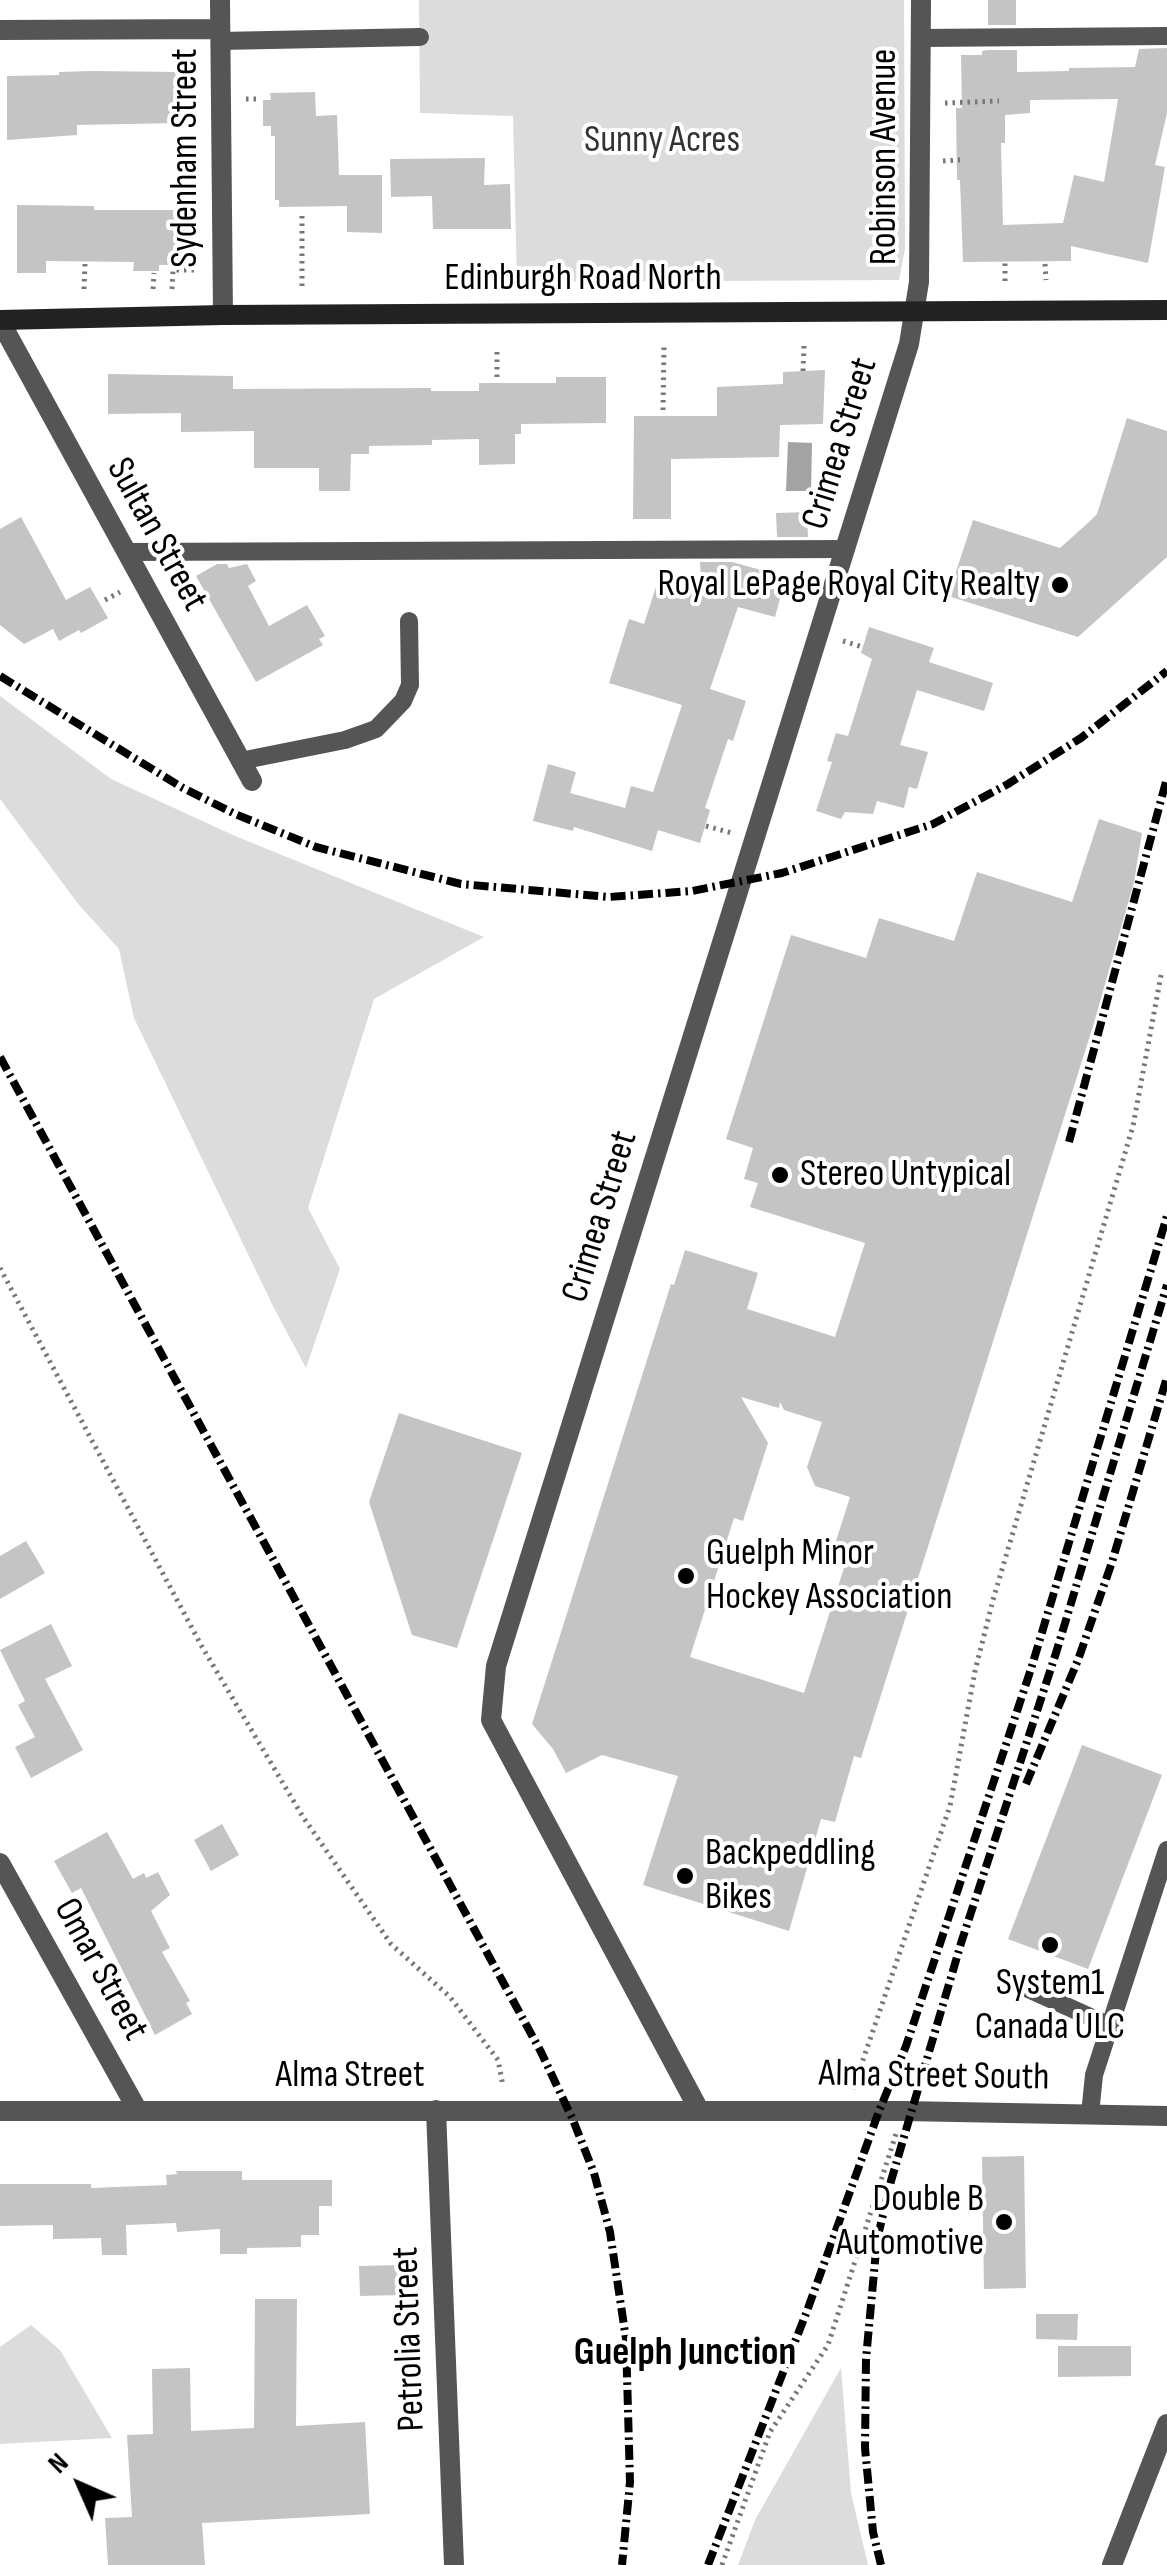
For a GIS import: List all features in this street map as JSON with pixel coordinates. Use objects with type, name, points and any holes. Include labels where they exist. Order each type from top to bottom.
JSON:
[{"type":"main road","name":"Edinburgh Road North","points":[[0,321],[1167,310]]},
{"type":"street","name":"Sydenham Street","points":[[220,0],[223,316]]},
{"type":"street","name":"Robinson Avenue","points":[[916,313],[920,268],[920,0]]},
{"type":"street","points":[[0,30],[220,35]]},
{"type":"street","name":"Crimea Street","points":[[699,2110],[491,1720],[496,1666],[846,549],[916,313]]},
{"type":"street","name":"Sultan Street","points":[[0,321],[252,781]]},
{"type":"street","name":"Omar Street","points":[[0,1863],[138,2111]]},
{"type":"street","name":"Petrolia Street","points":[[436,2110],[454,2565]]},
{"type":"street","name":"Alma Street","points":[[0,2111],[699,2110]]},
{"type":"street","name":"Alma Street South","points":[[699,2110],[1167,2116]]},
{"type":"street","points":[[1112,2565],[1167,2424]]},
{"type":"lane","points":[[220,35],[420,37]]},
{"type":"lane","points":[[921,38],[1167,36]]},
{"type":"lane","points":[[126,552],[846,549]]},
{"type":"lane","points":[[240,761],[345,740],[376,729],[403,701],[410,685],[409,621]]},
{"type":"lane","points":[[1090,2114],[1094,2075],[1167,1850]]},
{"type":"lane","points":[[1013,1982],[1110,2026]]},
{"type":"path","points":[[246,100],[261,99]]},
{"type":"path","points":[[942,103],[999,101]]},
{"type":"path","points":[[943,161],[960,160]]},
{"type":"path","points":[[302,212],[302,286]]},
{"type":"path","points":[[1005,260],[1005,281]]},
{"type":"path","points":[[84,289],[85,264]]},
{"type":"path","points":[[1045,264],[1046,280]]},
{"type":"path","points":[[172,288],[174,270],[194,270]]},
{"type":"path","points":[[153,288],[154,273]]},
{"type":"path","points":[[803,370],[804,346]]},
{"type":"path","points":[[662,410],[664,347]]},
{"type":"path","points":[[497,348],[497,377]]},
{"type":"path","points":[[843,642],[863,647]]},
{"type":"path","points":[[706,826],[734,834]]},
{"type":"path","points":[[845,2111],[950,1806],[975,1671],[994,1600],[1133,1126],[1162,970]]},
{"type":"path","points":[[0,1268],[201,1645],[304,1817],[391,1944],[450,1998],[498,2060],[508,2111]]},
{"type":"path","points":[[722,2565],[770,2432],[828,2345],[903,2110]]},
{"type":"green space","name":"Sunny Acres","points":[[419,0],[904,0],[905,249],[899,280],[517,282],[513,116],[420,113]]},
{"type":"green space","points":[[0,696],[111,779],[235,836],[484,937],[374,999],[308,1208],[340,1269],[306,1368],[134,1018],[119,949],[79,905],[0,799]]},
{"type":"green space","points":[[31,2325],[60,2350],[112,2438],[0,2444],[0,2347]]},
{"type":"green space","points":[[841,2368],[851,2493],[868,2565],[738,2565],[755,2520]]},
{"type":"shaded area","points":[[788,442],[812,443],[811,491],[786,491]]},
{"type":"building","points":[[988,0],[1016,0],[1016,25],[988,25]]},
{"type":"building","points":[[1167,48],[1167,113],[1155,165],[1165,167],[1148,263],[1071,246],[1071,261],[963,262],[956,108],[962,108],[961,55],[1017,50],[1017,72],[1069,71],[1135,67],[1139,49]],"holes":[[[1118,99],[1104,182],[1074,175],[1063,223],[1003,225],[1001,143],[1005,143],[1005,115],[1030,113],[1030,100]]]},
{"type":"building","points":[[92,71],[178,72],[178,123],[77,125],[77,135],[7,140],[7,76]]},
{"type":"building","points":[[315,92],[316,116],[337,115],[339,175],[382,175],[382,233],[347,232],[347,206],[279,207],[279,200],[275,200],[275,136],[271,136],[271,126],[263,126],[263,100],[271,100],[270,93]]},
{"type":"building","points":[[485,158],[484,185],[510,184],[511,229],[433,229],[432,196],[391,197],[390,159]]},
{"type":"building","points":[[17,205],[183,210],[183,265],[159,265],[159,271],[133,271],[134,262],[46,261],[46,273],[17,273]]},
{"type":"building","points":[[825,370],[823,424],[780,425],[779,457],[671,459],[671,519],[633,519],[634,416],[717,416],[717,387],[783,384],[783,372]]},
{"type":"building","points":[[108,374],[233,376],[233,389],[431,391],[479,391],[479,383],[556,383],[556,377],[606,377],[606,423],[521,424],[521,434],[515,434],[515,464],[479,465],[479,439],[432,440],[432,445],[369,446],[369,454],[351,454],[350,491],[319,491],[319,468],[254,468],[254,431],[181,432],[181,413],[108,414]]},
{"type":"building","points":[[1127,418],[1167,431],[1167,557],[1078,637],[948,596],[973,520],[1060,548],[1089,522],[1097,514]]},
{"type":"building","points":[[807,512],[808,537],[777,537],[776,513]]},
{"type":"building","points":[[21,517],[66,600],[90,587],[108,618],[59,641],[53,629],[24,644],[0,625],[0,529]]},
{"type":"building","points":[[700,562],[732,562],[786,577],[775,617],[738,607],[710,689],[746,701],[733,741],[728,739],[705,808],[710,810],[700,843],[658,830],[652,851],[574,827],[573,831],[533,821],[548,764],[576,772],[570,793],[625,808],[631,786],[653,792],[682,705],[609,683],[629,619],[644,624],[662,568],[701,581]]},
{"type":"building","points":[[217,564],[227,564],[229,568],[247,564],[256,581],[248,586],[269,626],[307,605],[325,636],[319,639],[323,645],[256,682],[196,576]]},
{"type":"building","points":[[869,627],[934,648],[929,662],[993,683],[984,711],[917,690],[900,745],[928,752],[917,789],[909,787],[904,808],[877,801],[873,814],[845,812],[841,819],[816,811],[832,762],[827,761],[836,733],[848,736],[872,659],[861,653]]},
{"type":"building","points":[[1099,819],[1142,833],[1134,882],[1094,1023],[861,1758],[854,1756],[835,1822],[821,1819],[789,1931],[643,1885],[678,1776],[602,1755],[566,1773],[553,1749],[532,1724],[685,1250],[758,1273],[747,1309],[835,1337],[865,1243],[750,1207],[758,1183],[744,1179],[753,1148],[726,1139],[791,935],[866,958],[879,918],[954,941],[977,872],[1072,902]],"holes":[[[741,1397],[779,1408],[780,1402],[784,1410],[822,1422],[807,1467],[815,1486],[850,1497],[836,1541],[851,1546],[804,1693],[690,1657],[734,1518],[743,1521],[768,1443]]]},
{"type":"building","points":[[399,1413],[522,1453],[457,1648],[412,1635],[369,1502]]},
{"type":"building","points":[[26,1541],[45,1573],[0,1599],[0,1556]]},
{"type":"building","points":[[51,1624],[72,1666],[45,1679],[83,1750],[31,1778],[15,1747],[35,1737],[18,1705],[25,1701],[0,1650]]},
{"type":"building","points":[[1082,1745],[1162,1775],[1088,1969],[1008,1939]]},
{"type":"building","points":[[222,1824],[239,1855],[211,1871],[194,1840]]},
{"type":"building","points":[[107,1832],[133,1879],[158,1872],[170,1895],[151,1911],[170,1948],[162,1952],[190,2001],[186,2003],[192,2014],[155,2035],[81,1888],[72,1893],[54,1861]]},
{"type":"building","name":"Double B Automotive","points":[[1024,2156],[1026,2288],[984,2289],[982,2157]]},
{"type":"building","points":[[176,2171],[242,2171],[242,2180],[332,2180],[332,2206],[319,2206],[319,2235],[301,2235],[301,2247],[247,2248],[247,2254],[220,2254],[220,2229],[177,2232],[176,2223],[126,2225],[127,2255],[102,2255],[101,2238],[53,2239],[53,2225],[0,2226],[0,2184],[91,2184],[91,2188],[167,2185],[166,2175],[177,2174]]},
{"type":"building","points":[[400,2265],[401,2295],[360,2296],[359,2266]]},
{"type":"building","points":[[255,2299],[297,2299],[296,2426],[365,2422],[370,2514],[202,2523],[205,2565],[108,2565],[105,2518],[132,2517],[127,2435],[153,2434],[152,2369],[190,2368],[191,2431],[254,2428]]},
{"type":"building","points":[[1036,2314],[1078,2314],[1077,2340],[1036,2339]]},
{"type":"building","points":[[1058,2346],[1131,2346],[1131,2376],[1058,2377]]},
{"type":"railway","points":[[0,676],[183,788],[316,847],[461,884],[609,897],[692,891],[782,873],[933,824],[1008,784],[1081,738],[1167,671]]},
{"type":"railway","points":[[1069,1142],[1167,778]]},
{"type":"railway","points":[[0,1057],[541,2052],[573,2120],[594,2173],[610,2232],[626,2339],[630,2482],[622,2565]]},
{"type":"railway","points":[[708,2565],[906,2046],[1031,1669],[1167,1216]]},
{"type":"railway","points":[[881,2565],[873,2532],[865,2448],[866,2359],[877,2240],[962,1940],[1056,1653],[1167,1285]]},
{"type":"railway","points":[[1026,1784],[1078,1660],[1112,1562],[1167,1377]]},
{"type":"place","name":"Royal LePage Royal City Realty","points":[[1060,585]]},
{"type":"place","name":"Stereo Untypical","points":[[780,1175]]},
{"type":"place","name":"Guelph Minor Hockey Association","points":[[686,1576]]},
{"type":"place","name":"Backpeddling Bikes","points":[[685,1876]]},
{"type":"place","name":"System1 Canada ULC","points":[[1050,1945]]},
{"type":"place","name":"Double B Automotive","points":[[1004,2222]]},
{"type":"district","name":"Guelph Junction","points":[[685,2354]]}]
